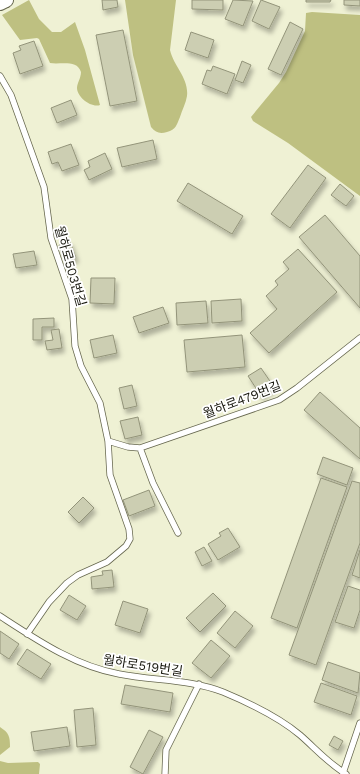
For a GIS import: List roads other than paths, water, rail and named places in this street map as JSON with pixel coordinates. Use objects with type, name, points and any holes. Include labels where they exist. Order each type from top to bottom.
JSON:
[{"type":"street","points":[[0,3],[6,0]]},
{"type":"lane","name":"월하로503번길","points":[[0,76],[11,95],[44,187],[51,238],[72,299],[75,346],[81,366],[100,403],[108,441],[110,475],[130,529],[130,539],[126,546],[107,562],[78,575],[67,583],[49,602],[27,634]]},
{"type":"lane","name":"월하로479번길","points":[[140,448],[279,400],[298,388],[360,338]]},
{"type":"lane","points":[[108,441],[128,447],[140,448],[154,483],[178,534]]},
{"type":"lane","name":"월하로519번길","points":[[0,616],[51,648],[98,670],[134,677],[199,684],[225,693],[282,722],[300,735],[316,752],[345,773]]},
{"type":"lane","name":"월하로519번길","points":[[165,774],[166,750],[199,684]]},
{"type":"lane","points":[[345,773],[360,723]]}]
